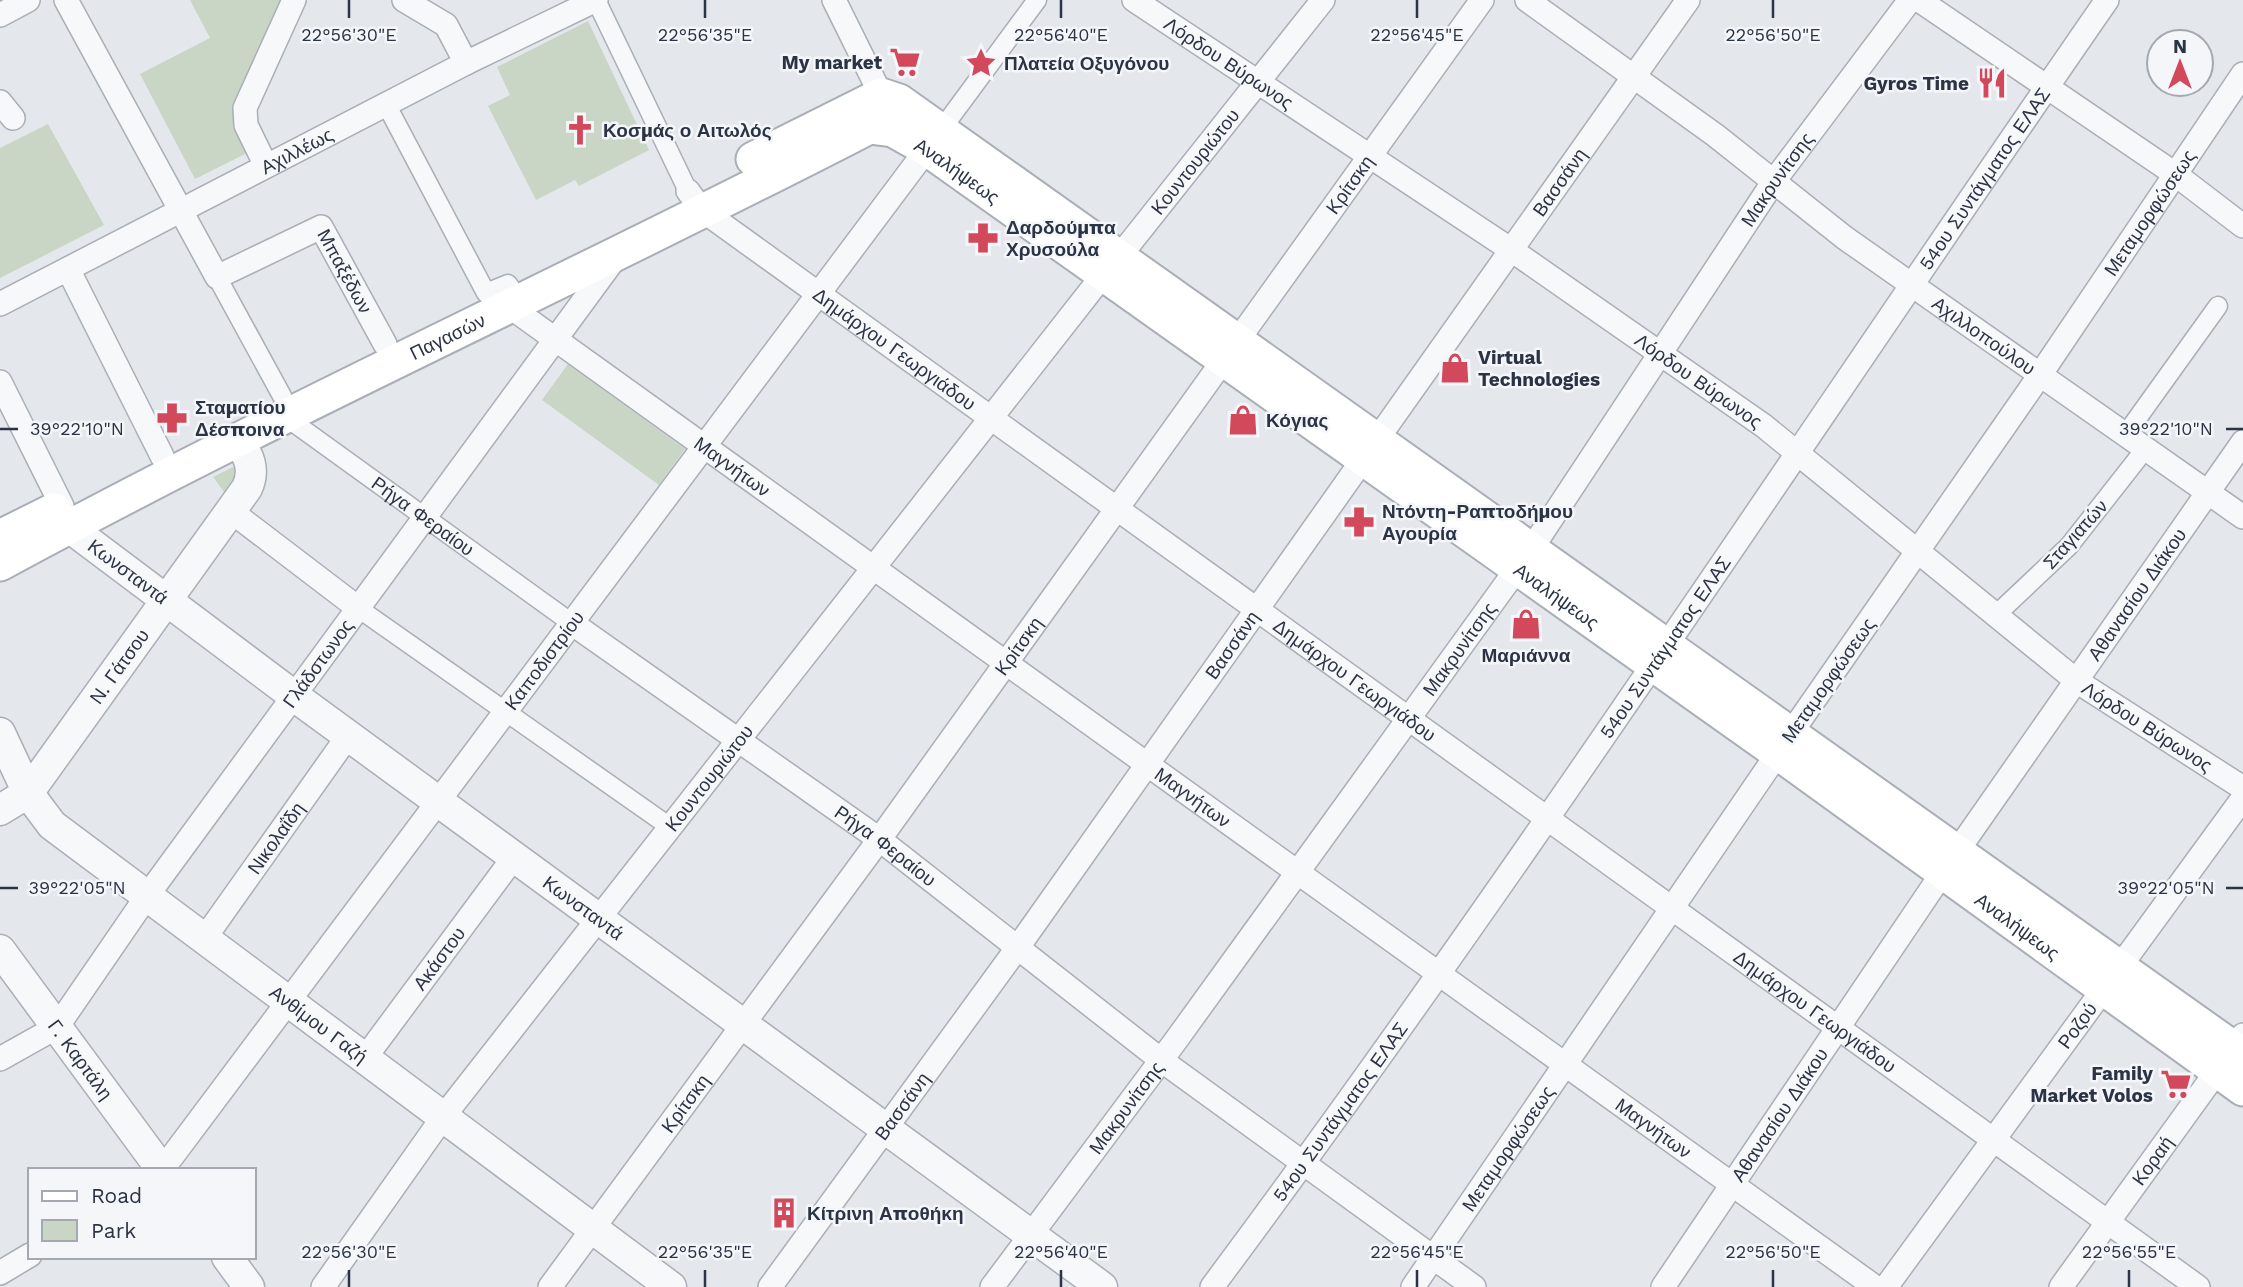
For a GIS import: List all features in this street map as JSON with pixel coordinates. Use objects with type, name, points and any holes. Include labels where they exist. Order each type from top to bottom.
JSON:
[{"type":"main road","name":"Παγασών","points":[[0,537],[66,516],[235,442],[286,405],[385,344],[510,302],[695,201],[881,94]]},
{"type":"main road","name":"Αναλήψεως","points":[[881,94],[900,100],[923,138],[1371,449],[2112,977],[2236,1060]]},
{"type":"main road","name":"Παγασών","points":[[0,564],[66,516],[162,456],[286,405],[620,250],[695,201],[869,127],[883,126],[923,138]]},
{"type":"street","points":[[0,15],[28,0]]},
{"type":"street","name":"Ρήγα Φεραίου","points":[[66,0],[297,425],[424,519],[879,839],[1161,1060],[1474,1287]]},
{"type":"street","points":[[266,166],[246,125],[245,108],[294,0]]},
{"type":"street","points":[[404,0],[446,24],[466,63]]},
{"type":"street","name":"Αχιλλέως","points":[[0,304],[466,63],[596,0]]},
{"type":"street","name":"Δημάρχου Γεωργιάδου","points":[[596,0],[695,201],[818,295],[1410,717],[2198,1287]]},
{"type":"street","points":[[834,0],[881,94]]},
{"type":"street","name":"Καποδιστρίου","points":[[163,1168],[818,295],[923,138],[1037,0]]},
{"type":"street","name":"Λόρδου Βύρωνος","points":[[1134,0],[1513,251],[1798,450],[2078,682],[2243,788]]},
{"type":"street","name":"Κουντουριώτου","points":[[323,1287],[443,1116],[990,416],[1259,84],[1323,0]]},
{"type":"street","name":"Κρίτσκη","points":[[550,1287],[879,839],[1229,350],[1372,157],[1482,0]]},
{"type":"street","name":"Αχιλλοπούλου","points":[[1527,0],[1636,77],[1846,238],[2243,516]]},
{"type":"street","name":"Βασσάνη","points":[[771,1287],[1018,947],[1513,251],[1688,0]]},
{"type":"street","name":"Μακρυνίτσης","points":[[992,1287],[1161,1060],[1525,558],[1774,181],[1910,0]]},
{"type":"street","points":[[1919,0],[2175,174],[2243,226]]},
{"type":"street","name":"54ου Συντάγματος ΕΛΑΣ","points":[[1212,1287],[1304,1164],[1661,655],[1911,282],[2108,0]]},
{"type":"street","name":"Μεταμορφώσεως","points":[[1413,1287],[1671,906],[2040,374],[2243,74]]},
{"type":"street","name":"Μαγνήτων","points":[[386,104],[510,302],[555,339],[1875,1287]]},
{"type":"street","name":"Μπαξέδων","points":[[217,276],[321,227],[327,233],[385,344]]},
{"type":"street","name":"Γλάδστωνος","points":[[0,1059],[57,1027],[147,896],[620,250]]},
{"type":"street","points":[[68,269],[162,456]]},
{"type":"street","points":[[2126,434],[2218,306]]},
{"type":"street","name":"Κωνσταντά","points":[[0,382],[66,516],[166,600],[1102,1287]]},
{"type":"street","name":"Ν. Γάτσου","points":[[0,810],[28,793],[232,512],[247,488],[251,475],[246,454],[235,442]]},
{"type":"street","name":"Αθανασίου Διάκου","points":[[1663,1287],[1950,861],[2078,682],[2243,442]]},
{"type":"street","name":"Σταγιατών","points":[[1998,613],[2069,546],[2146,448]]},
{"type":"street","points":[[232,512],[358,608],[505,714],[670,827]]},
{"type":"street","name":"Ανθίμου Γαζή","points":[[0,733],[28,793],[52,825],[671,1287]]},
{"type":"street","name":"Νικολαΐδη","points":[[204,939],[348,736]]},
{"type":"street","name":"Ροζού","points":[[1886,1287],[2243,798]]},
{"type":"street","name":"Ακάστου","points":[[365,1058],[514,857]]},
{"type":"street","name":"Γ. Καρτάλη","points":[[0,950],[161,1168]]},
{"type":"street","name":"Κοραή","points":[[2062,1287],[2107,1223],[2236,1060]]},
{"type":"street","points":[[5,1273],[28,1256]]},
{"type":"street","points":[[228,1259],[249,1287]]},
{"type":"green space","points":[[190,0],[290,0],[235,116],[251,151],[195,179],[140,74],[210,38]]},
{"type":"green space","points":[[588,21],[649,150],[579,186],[575,180],[536,200],[488,106],[510,95],[497,67]]},
{"type":"green space","points":[[48,124],[104,225],[0,278],[0,148]]},
{"type":"green space","points":[[568,364],[685,449],[659,485],[542,400]]},
{"type":"green space","points":[[235,466],[241,474],[227,496],[213,477]]},
{"type":"place","name":"My market","points":[[905,62]]},
{"type":"place","name":"Πλατεία Οξυγόνου","points":[[981,63]]},
{"type":"place","name":"Gyros Time","points":[[1992,83]]},
{"type":"place","name":"Κοσμάς ο Αιτωλός","points":[[580,130]]},
{"type":"place","name":"Δαρδούμπα Χρυσούλα","points":[[983,238]]},
{"type":"place","name":"Virtual Technologies","points":[[1455,368]]},
{"type":"place","name":"Σταματίου Δέσποινα","points":[[172,418]]},
{"type":"place","name":"Κόγιας","points":[[1243,420]]},
{"type":"place","name":"Ντόντη-Ραπτοδήμου Αγουρία","points":[[1359,522]]},
{"type":"place","name":"Μαριάννα","points":[[1526,624]]},
{"type":"place","name":"Family Market Volos","points":[[2176,1084]]},
{"type":"place","name":"Κίτρινη Αποθήκη","points":[[784,1213]]}]
